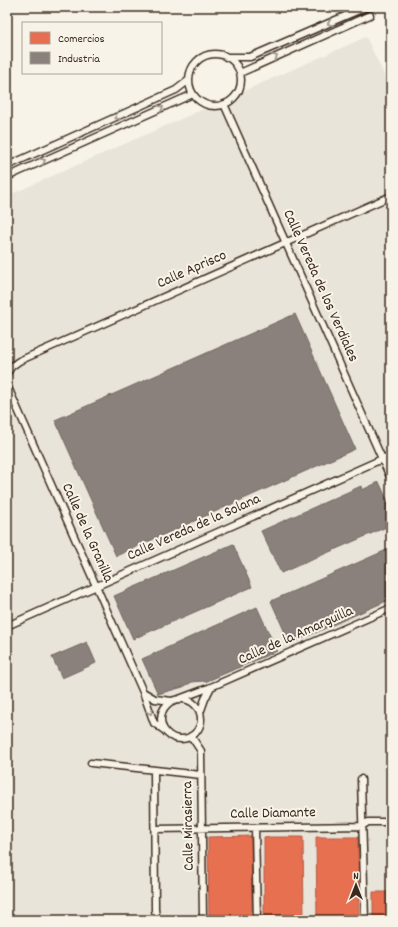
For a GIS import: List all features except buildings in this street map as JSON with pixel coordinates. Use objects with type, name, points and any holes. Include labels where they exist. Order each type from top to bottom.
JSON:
[{"type":"street","points":[[226,57],[232,61],[240,73],[239,88],[236,95],[231,100],[218,106],[205,104],[198,100],[193,94],[190,88],[189,80],[190,72],[194,64],[201,58],[209,55],[250,57],[366,7]]},
{"type":"street","points":[[240,73],[370,15]]},
{"type":"street","points":[[7,166],[176,90],[189,80]]},
{"type":"street","points":[[7,177],[193,94]]},
{"type":"street","name":"Calle Vereda de los Verdiales","points":[[224,104],[391,479]]},
{"type":"street","name":"Calle Aprisco","points":[[7,373],[12,366],[19,361],[391,196]]},
{"type":"street","name":"Calle de la Granilla","points":[[7,385],[143,692],[154,723],[165,730]]},
{"type":"street","name":"Calle Vereda de la Solana","points":[[7,626],[391,455]]},
{"type":"street","name":"Calle de la Amarguilla","points":[[176,700],[211,688],[391,608]]},
{"type":"street","points":[[176,700],[167,705],[163,710],[161,717],[162,724],[165,730],[174,737],[180,738],[191,736],[199,726],[200,713],[211,688]]},
{"type":"street","points":[[143,692],[155,699],[185,700],[192,702],[200,713]]},
{"type":"street","name":"Calle Mirasierra","points":[[191,736],[201,751],[203,920]]},
{"type":"street","points":[[91,763],[201,775]]},
{"type":"street","points":[[154,770],[157,920]]},
{"type":"street","points":[[361,779],[364,920]]},
{"type":"street","name":"Calle Diamante","points":[[155,829],[362,826],[368,822],[391,822]]},
{"type":"street","points":[[255,828],[256,920]]},
{"type":"shaded area","points":[[366,37],[391,89],[391,920],[8,920],[7,196]]}]
